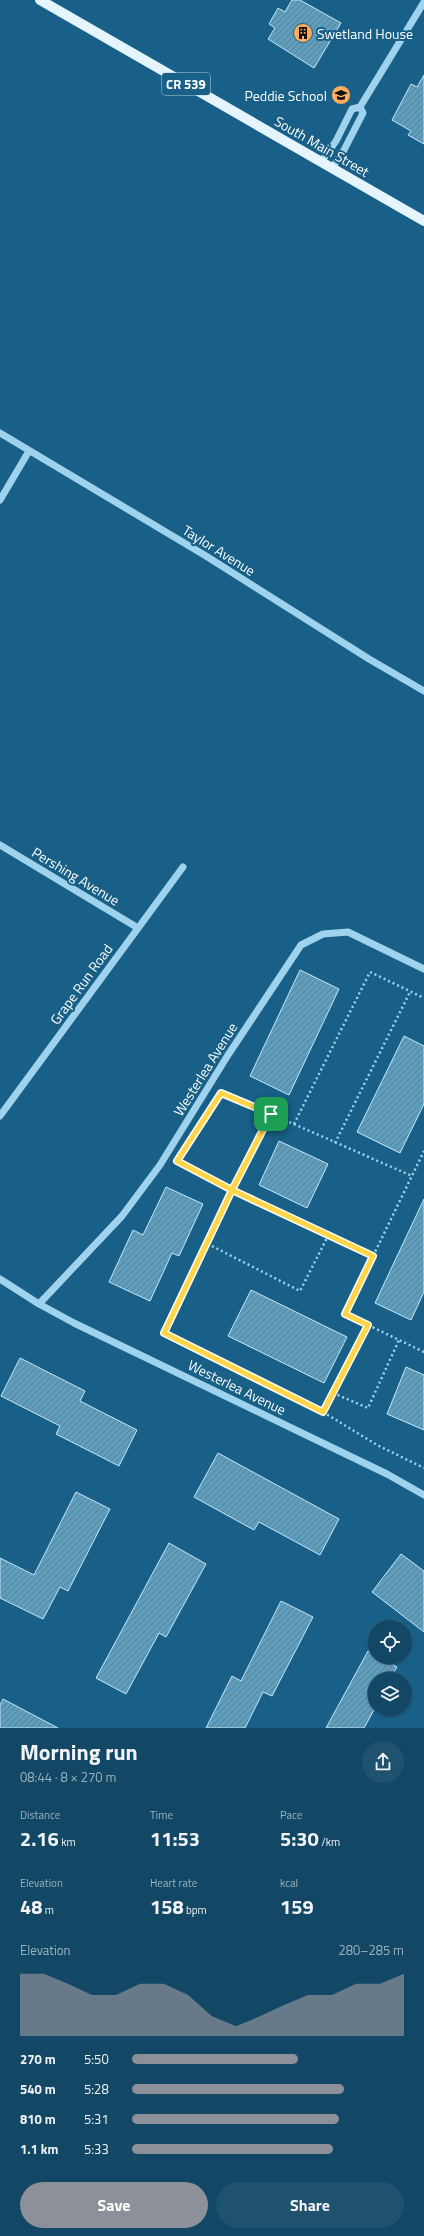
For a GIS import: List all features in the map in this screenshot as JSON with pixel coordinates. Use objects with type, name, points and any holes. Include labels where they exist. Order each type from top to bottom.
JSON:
[{"type":"main road","name":"South Main Street","points":[[40,0],[424,221]]},
{"type":"street","points":[[321,162],[336,141],[352,109],[360,107],[424,2]]},
{"type":"street","points":[[332,168],[344,150],[363,113],[360,107]]},
{"type":"street","name":"Taylor Avenue","points":[[0,433],[206,556],[369,659],[424,691]]},
{"type":"street","points":[[0,500],[29,451]]},
{"type":"street","name":"Pershing Avenue","points":[[0,845],[138,928]]},
{"type":"street","name":"Grape Run Road","points":[[0,1116],[183,867]]},
{"type":"street","name":"Westerlea Avenue","points":[[39,1304],[122,1216],[160,1165],[228,1055],[301,945],[323,934],[348,932],[424,969]]},
{"type":"street","name":"Westerlea Avenue","points":[[0,1279],[39,1304],[98,1335],[387,1474],[424,1495]]},
{"type":"path","points":[[294,1124],[370,972],[424,998]]},
{"type":"path","points":[[335,1142],[410,992]]},
{"type":"path","points":[[373,1256],[232,1190],[177,1161],[221,1093],[412,1176]]},
{"type":"path","points":[[271,1114],[232,1190],[208,1244],[164,1333],[323,1412],[377,1445],[424,1468]]},
{"type":"path","points":[[424,1152],[345,1314],[424,1352]]},
{"type":"path","points":[[208,1244],[300,1291],[328,1236]]},
{"type":"path","points":[[323,1412],[368,1325]]},
{"type":"path","points":[[333,1393],[368,1408],[399,1340]]},
{"type":"building","name":"Swetland House","points":[[292,0],[300,0],[341,23],[314,68],[268,39],[275,28],[269,24],[278,8],[285,12]]},
{"type":"building","points":[[424,75],[424,144],[408,135],[411,131],[392,120],[411,84],[417,87]]},
{"type":"building","points":[[300,970],[339,989],[289,1095],[250,1076]]},
{"type":"building","points":[[404,1036],[424,1046],[424,1104],[400,1153],[357,1132]]},
{"type":"building","points":[[279,1141],[328,1164],[307,1208],[259,1185]]},
{"type":"building","points":[[166,1187],[203,1204],[179,1256],[172,1253],[150,1301],[109,1282],[133,1230],[143,1235]]},
{"type":"building","points":[[424,1199],[424,1292],[411,1320],[375,1303]]},
{"type":"building","points":[[251,1290],[347,1337],[324,1383],[228,1336]]},
{"type":"building","points":[[20,1358],[85,1391],[80,1401],[137,1430],[119,1466],[56,1434],[60,1426],[1,1396]]},
{"type":"building","points":[[406,1367],[424,1375],[424,1430],[387,1414]]},
{"type":"building","points":[[218,1453],[339,1519],[320,1555],[259,1522],[254,1530],[194,1497]]},
{"type":"building","points":[[76,1492],[110,1509],[68,1591],[60,1587],[43,1619],[0,1598],[0,1558],[34,1575]]},
{"type":"building","points":[[169,1543],[206,1564],[166,1637],[159,1633],[126,1694],[96,1678]]},
{"type":"building","points":[[401,1554],[424,1571],[424,1632],[412,1623],[412,1620],[408,1620],[372,1592]]},
{"type":"building","points":[[281,1601],[313,1617],[272,1696],[263,1692],[245,1728],[206,1728],[232,1676],[241,1681]]},
{"type":"building","points":[[368,1651],[368,1664],[392,1664],[397,1667],[394,1672],[368,1672],[368,1716],[371,1716],[364,1728],[326,1728]]},
{"type":"building","points":[[3,1699],[58,1728],[0,1728],[0,1705]]},
{"type":"place","name":"Swetland House","points":[[303,33]]},
{"type":"place","name":"Peddie School","points":[[341,95]]},
{"type":"route","points":[[271,1114],[221,1093],[177,1161],[232,1190],[208,1244],[164,1333],[323,1412],[368,1325],[345,1314],[373,1256],[232,1190],[271,1114]]}]
